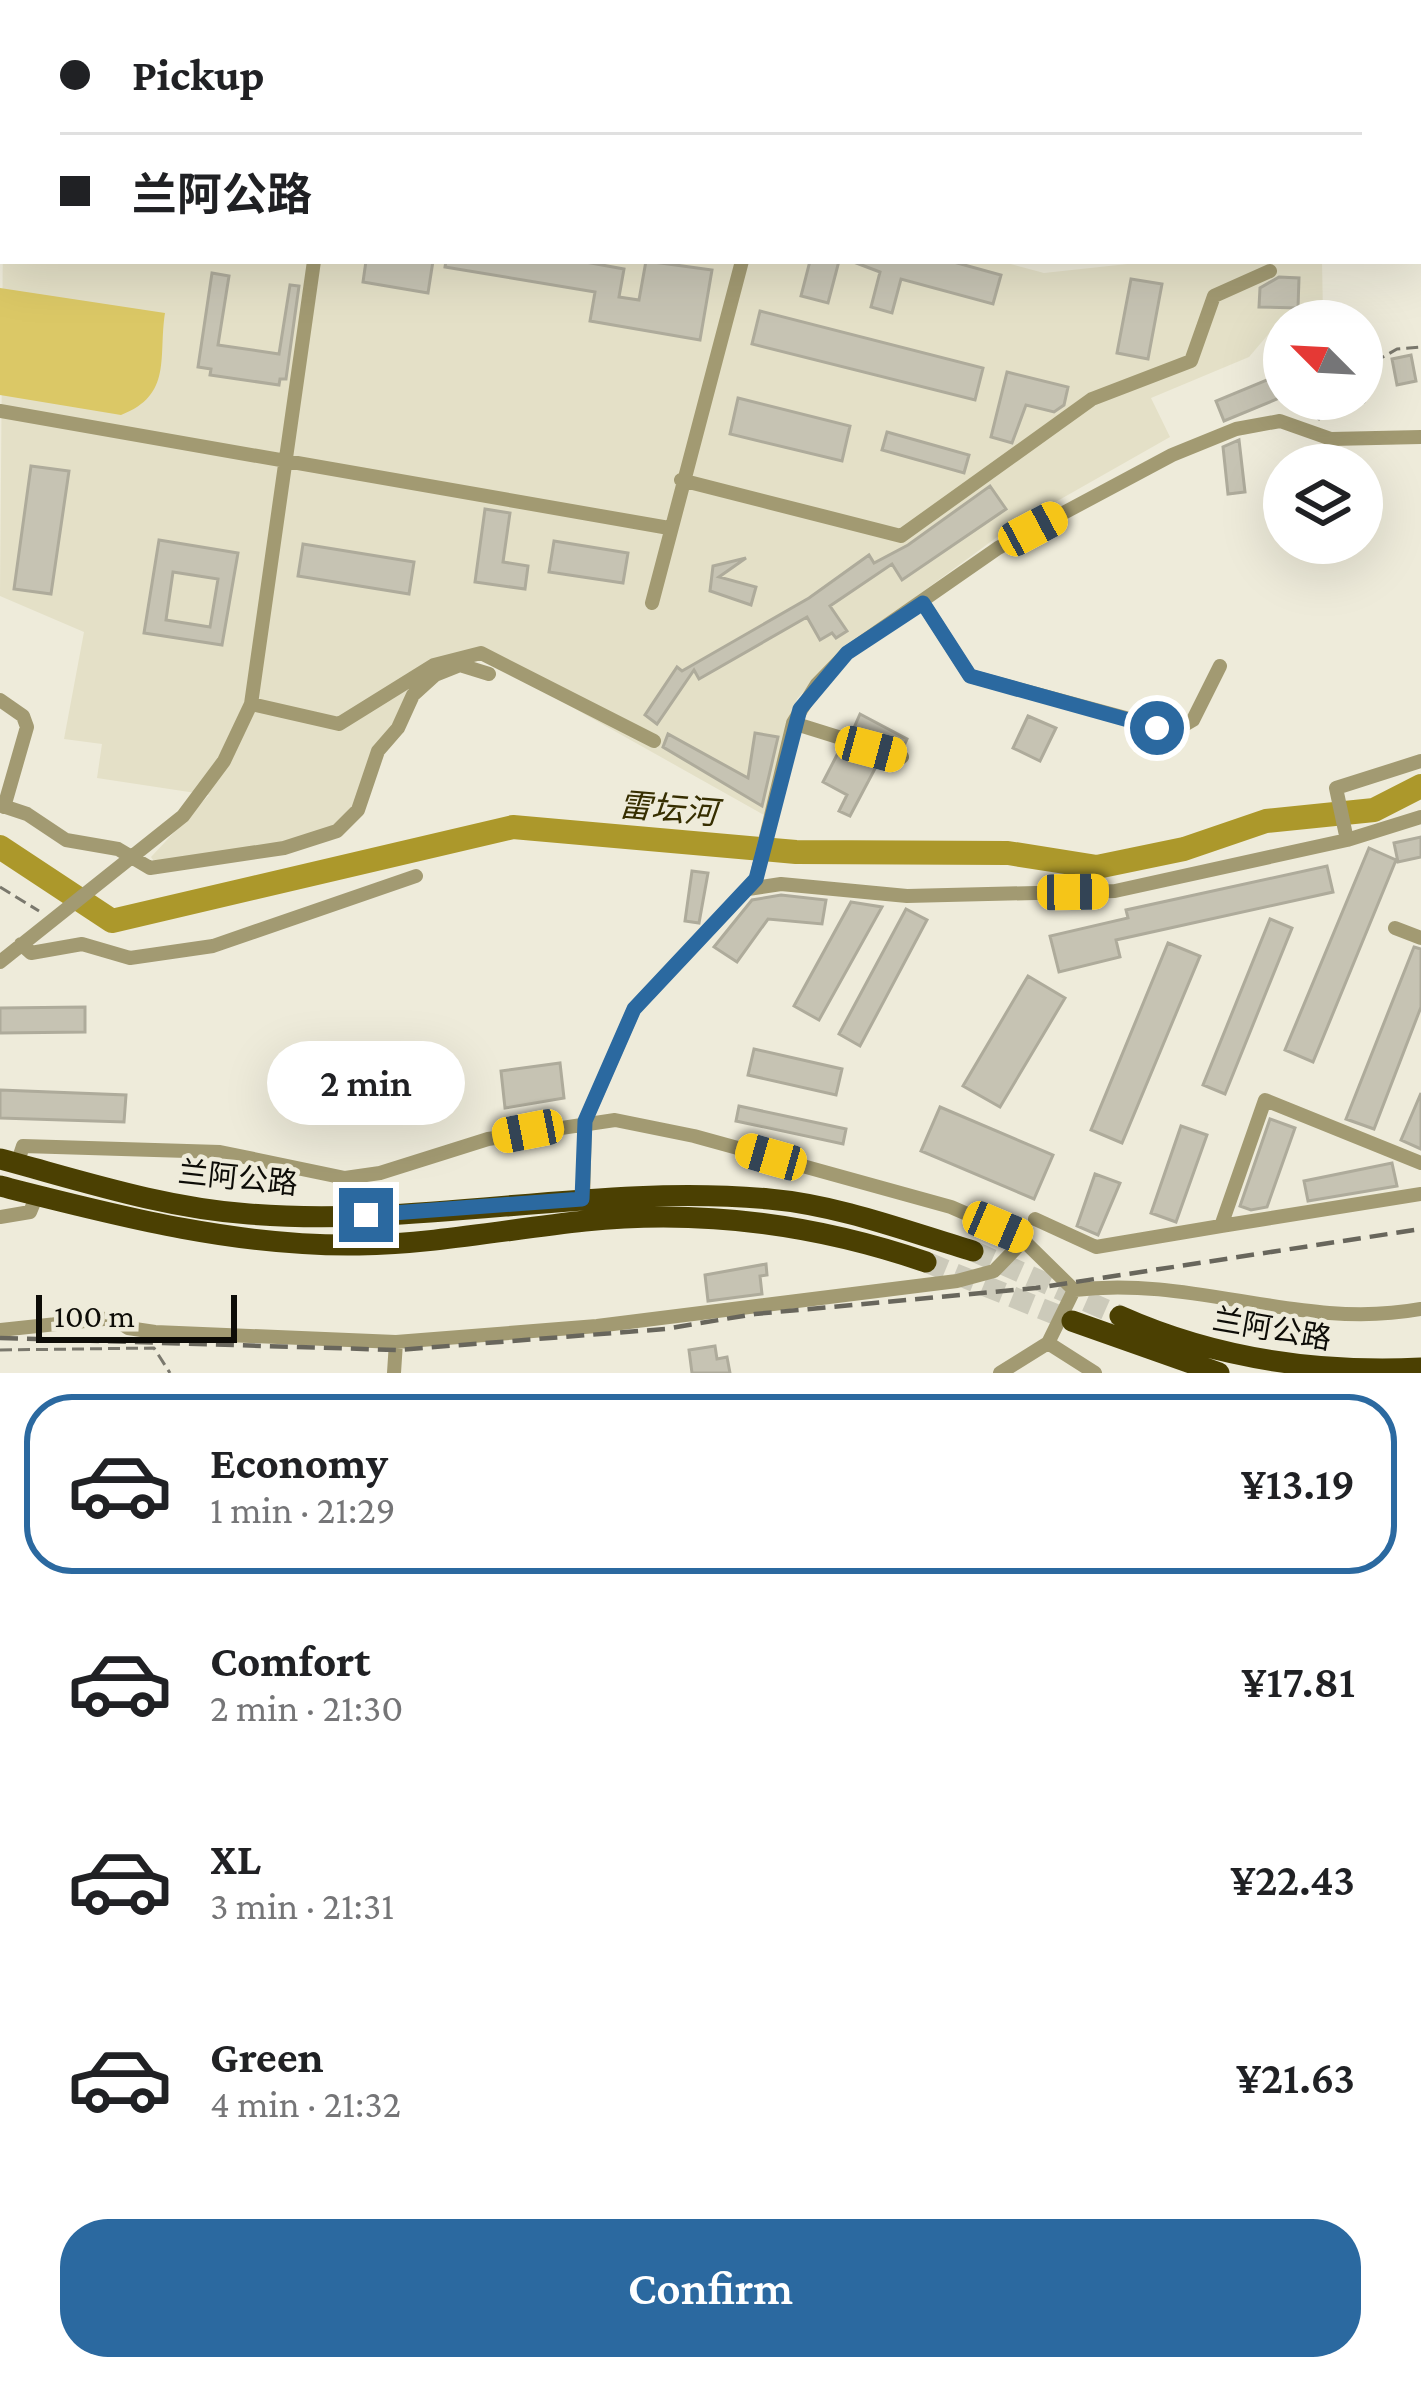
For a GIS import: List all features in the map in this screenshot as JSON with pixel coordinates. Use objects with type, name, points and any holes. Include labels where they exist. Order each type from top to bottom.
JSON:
[{"type":"highway","name":"兰阿公路","points":[[8,1162],[127,1195],[249,1214],[585,1210],[773,1199],[850,1214],[973,1251]]},
{"type":"highway","name":"兰阿公路","points":[[0,1186],[121,1219],[245,1239],[359,1245],[585,1210],[785,1224],[861,1240],[926,1262]]},
{"type":"highway","name":"兰阿公路","points":[[1120,1316],[1208,1351],[1276,1364],[1331,1372],[1421,1368]]},
{"type":"highway","name":"兰阿公路","points":[[1072,1321],[1219,1373]]},
{"type":"street","points":[[0,962],[183,816],[224,761],[251,704],[314,264]]},
{"type":"street","points":[[652,603],[741,264]]},
{"type":"street","points":[[681,480],[901,536],[1091,399],[1191,361],[1214,296],[1270,271]]},
{"type":"street","points":[[0,411],[670,529]]},
{"type":"street","points":[[585,1210],[585,1121],[634,1009],[752,884],[770,842],[793,723],[817,684],[847,653],[998,548],[1172,455],[1237,429],[1280,421],[1331,439],[1421,436]]},
{"type":"street","points":[[923,603],[970,676],[1132,724],[1174,731],[1193,720],[1220,666]]},
{"type":"street","points":[[251,704],[339,724],[434,665],[481,653],[654,741]]},
{"type":"street","points":[[0,700],[23,716],[27,727],[2,806],[27,814],[66,840],[118,849],[150,868],[171,868],[325,837],[358,810],[378,751],[398,728],[418,687],[460,665],[489,674]]},
{"type":"street","points":[[793,723],[902,757]]},
{"type":"street","points":[[1345,831],[1336,788],[1421,761]]},
{"type":"street","points":[[752,884],[907,896],[1115,891],[1345,831],[1421,817]]},
{"type":"street","points":[[21,944],[31,953],[82,944],[130,958],[213,946],[416,876]]},
{"type":"street","points":[[1395,928],[1421,938]]},
{"type":"street","points":[[1221,1226],[1265,1100],[1421,1163]]},
{"type":"street","points":[[8,1162],[23,1146],[220,1152],[345,1178],[380,1173],[488,1138],[615,1120],[694,1136],[951,1207],[1024,1240],[1074,1290],[1168,1287],[1345,1318],[1421,1310]]},
{"type":"street","points":[[1035,1219],[1096,1247],[1421,1194]]},
{"type":"street","points":[[0,1217],[30,1212],[37,1195]]},
{"type":"street","points":[[0,1330],[113,1318],[128,1328],[219,1337],[396,1342],[598,1326],[957,1281],[994,1270],[1024,1240]]},
{"type":"street","points":[[1000,1373],[1048,1343],[1074,1290]]},
{"type":"street","points":[[394,1373],[396,1342]]},
{"type":"street","points":[[1048,1343],[1096,1373]]},
{"type":"path","points":[[1383,357],[1396,349],[1421,346]]},
{"type":"path","points":[[1311,432],[1319,420]]},
{"type":"path","points":[[0,887],[55,915]]},
{"type":"path","points":[[0,1350],[154,1348],[170,1373]]},
{"type":"shaded area","points":[[3,264],[1010,264],[1044,273],[1127,264],[1322,264],[1323,300],[1263,300],[1263,341],[1249,357],[1151,398],[1170,437],[1008,529],[834,657],[797,699],[766,816],[488,660],[462,660],[419,683],[357,804],[336,826],[297,841],[156,864],[151,857],[209,795],[97,778],[102,744],[64,739],[84,632],[0,596]]},
{"type":"shaded area","points":[[0,288],[165,313],[160,373],[149,397],[121,415],[0,395]]},
{"type":"building","points":[[366,264],[433,264],[428,293],[363,282]]},
{"type":"building","points":[[596,264],[624,269],[619,297],[639,300],[645,264],[712,270],[700,340],[590,321],[595,292],[445,267]]},
{"type":"building","points":[[809,264],[838,264],[828,303],[801,296]]},
{"type":"building","points":[[859,264],[961,264],[1001,275],[993,304],[901,279],[892,313],[871,307],[880,272]]},
{"type":"building","points":[[212,273],[229,276],[218,345],[279,354],[290,285],[299,286],[286,379],[280,379],[279,385],[210,375],[211,369],[198,367]]},
{"type":"building","points":[[1279,277],[1299,278],[1298,300],[1263,300],[1259,307],[1260,288]]},
{"type":"building","points":[[1131,279],[1162,284],[1148,359],[1117,353]]},
{"type":"building","points":[[760,311],[983,368],[975,400],[752,344]]},
{"type":"building","points":[[1411,355],[1416,381],[1397,385],[1392,359]]},
{"type":"building","points":[[1007,372],[1068,387],[1064,405],[1054,412],[1026,405],[1012,443],[991,437]]},
{"type":"building","points":[[1263,382],[1263,405],[1224,421],[1216,401]]},
{"type":"building","points":[[738,398],[850,426],[842,461],[730,434]]},
{"type":"building","points":[[887,432],[969,455],[964,473],[882,450]]},
{"type":"building","points":[[1239,440],[1245,492],[1228,494],[1223,447]]},
{"type":"building","points":[[31,466],[69,471],[51,594],[14,589]]},
{"type":"building","points":[[990,486],[1006,509],[902,580],[892,564],[830,606],[847,631],[820,640],[807,617],[699,679],[694,670],[657,724],[645,715],[677,667],[682,671],[809,598],[869,555],[874,563],[908,545]]},
{"type":"building","points":[[485,509],[510,513],[503,562],[528,566],[525,589],[475,582]]},
{"type":"building","points":[[159,540],[238,553],[222,645],[144,633]],"holes":[[[173,572],[218,579],[210,627],[166,620]]]},
{"type":"building","points":[[554,541],[628,553],[623,583],[549,572]]},
{"type":"building","points":[[303,544],[414,562],[409,594],[298,576]]},
{"type":"building","points":[[746,558],[719,577],[756,587],[751,605],[710,591],[713,566]]},
{"type":"building","points":[[860,714],[907,739],[904,746],[853,730]]},
{"type":"building","points":[[1028,716],[1056,728],[1040,761],[1013,748]]},
{"type":"building","points":[[755,733],[778,737],[762,806],[663,747],[668,734],[748,778]]},
{"type":"building","points":[[839,751],[879,761],[850,816],[839,811],[847,795],[823,782]]},
{"type":"building","points":[[1421,837],[1421,857],[1398,862],[1394,843]]},
{"type":"building","points":[[1369,848],[1396,860],[1313,1062],[1285,1050]]},
{"type":"building","points":[[1327,866],[1333,892],[1116,940],[1120,957],[1059,972],[1050,936],[1128,918],[1126,910]]},
{"type":"building","points":[[692,871],[708,873],[699,923],[685,921]]},
{"type":"building","points":[[781,895],[826,900],[822,924],[768,919],[737,962],[714,947],[752,900]]},
{"type":"building","points":[[851,902],[882,907],[819,1020],[794,1006]]},
{"type":"building","points":[[906,909],[927,920],[860,1046],[839,1034]]},
{"type":"building","points":[[1270,919],[1292,928],[1225,1094],[1203,1085]]},
{"type":"building","points":[[1168,943],[1200,956],[1122,1143],[1091,1130]]},
{"type":"building","points":[[1414,947],[1421,949],[1421,1007],[1374,1129],[1346,1119]]},
{"type":"building","points":[[1028,976],[1065,998],[1000,1107],[963,1086]]},
{"type":"building","points":[[85,1007],[85,1032],[0,1033],[0,1008]]},
{"type":"building","points":[[754,1049],[842,1069],[836,1095],[748,1075]]},
{"type":"building","points":[[560,1063],[564,1098],[505,1108],[501,1071]]},
{"type":"building","points":[[0,1090],[126,1095],[124,1122],[0,1118]]},
{"type":"building","points":[[1421,1093],[1421,1149],[1401,1140]]},
{"type":"building","points":[[739,1106],[846,1129],[843,1144],[736,1121]]},
{"type":"building","points":[[940,1107],[1053,1155],[1034,1199],[921,1151]]},
{"type":"building","points":[[1270,1119],[1295,1128],[1267,1207],[1251,1210],[1240,1206]]},
{"type":"building","points":[[1181,1126],[1207,1135],[1176,1222],[1151,1213]]},
{"type":"building","points":[[1392,1163],[1397,1186],[1308,1201],[1304,1181]]},
{"type":"building","points":[[1095,1174],[1120,1183],[1098,1235],[1077,1226]]},
{"type":"building","points":[[766,1264],[767,1275],[760,1276],[762,1294],[708,1301],[705,1275]]},
{"type":"building","points":[[715,1346],[717,1359],[727,1357],[730,1373],[692,1373],[689,1350]]},
{"type":"waterway","name":"雷坛河","points":[[0,847],[112,921],[513,827],[796,852],[1008,853],[1097,867],[1184,849],[1266,821],[1374,810],[1421,786]]},
{"type":"tunnel","points":[[973,1251],[1120,1316]]},
{"type":"tunnel","points":[[926,1262],[1072,1321]]},
{"type":"railway","points":[[0,1338],[397,1350],[665,1329],[755,1314],[1036,1288],[1421,1229]]},
{"type":"route","points":[[366,1215],[582,1199],[585,1121],[634,1009],[756,879],[770,842],[785,751],[800,709],[847,653],[923,603],[970,676],[1157,728]]}]
